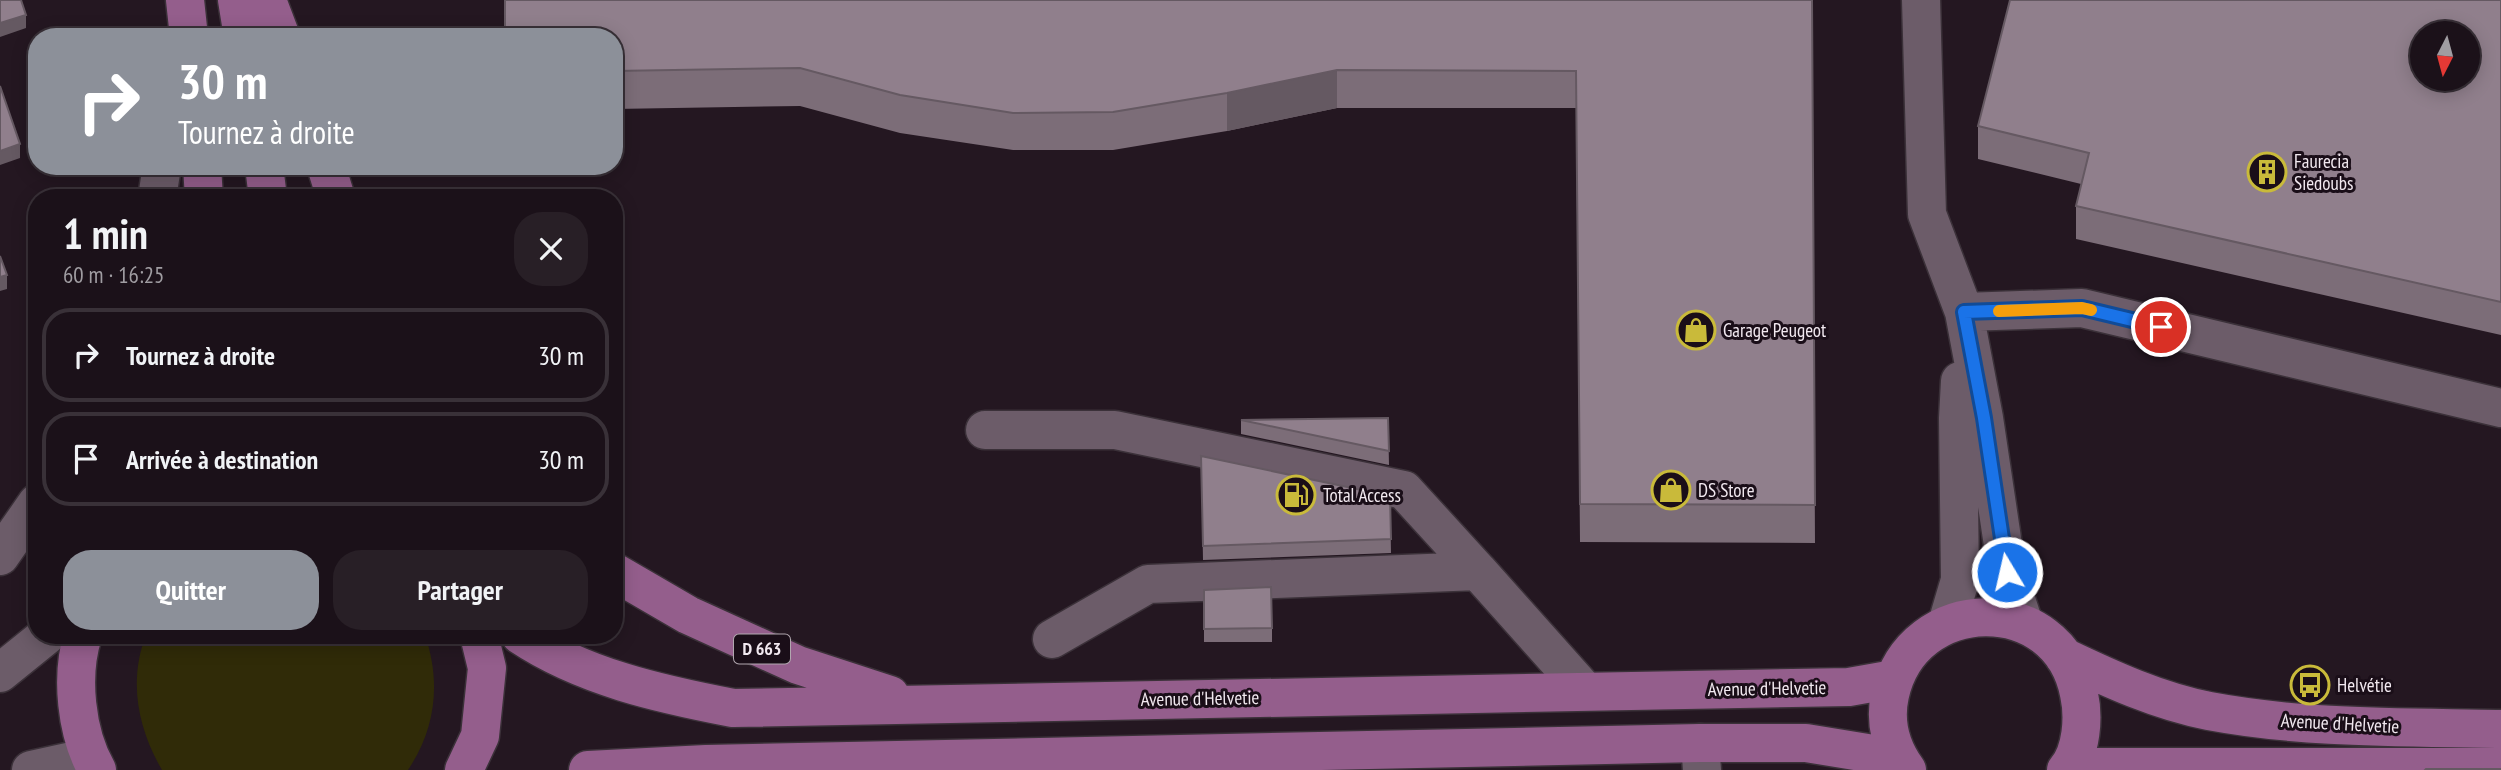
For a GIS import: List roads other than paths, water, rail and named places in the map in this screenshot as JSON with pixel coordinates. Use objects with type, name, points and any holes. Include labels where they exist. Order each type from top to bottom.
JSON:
[{"type":"main road","points":[[184,0],[188,28]]},
{"type":"main road","points":[[237,0],[242,28]]},
{"type":"main road","points":[[267,0],[278,28]]},
{"type":"main road","name":"D 663","points":[[623,577],[688,615],[797,665],[919,704]]},
{"type":"main road","points":[[1903,764],[1889,733],[1888,706],[1894,679],[1906,656],[1925,637],[1947,624],[1972,617],[1999,617],[2024,624],[2046,638],[2064,657],[2077,682],[2082,709],[2080,737],[2067,768]]},
{"type":"main road","points":[[80,644],[77,705],[93,764]]},
{"type":"main road","points":[[464,770],[480,736],[487,668],[481,644]]},
{"type":"main road","name":"Avenue d'Helvetie","points":[[533,644],[608,677],[662,694],[733,708],[1849,687],[1894,679]]},
{"type":"main road","name":"Avenue d'Helvetie","points":[[2064,657],[2114,681],[2207,710],[2312,725],[2501,729]]},
{"type":"main road","points":[[588,770],[1701,756],[1806,743],[1903,764]]},
{"type":"main road","name":"Avenue d'Helvetie","points":[[2067,768],[2501,767]]},
{"type":"street","points":[[179,28],[184,0]]},
{"type":"street","points":[[1922,0],[1927,214],[1964,312],[1984,418],[2007,572],[2024,624]]},
{"type":"street","points":[[1964,312],[2082,308],[2501,408]]},
{"type":"street","points":[[1947,624],[1960,580],[1958,418],[1964,312]]},
{"type":"street","points":[[985,430],[1115,430],[1404,490],[1585,691]]},
{"type":"street","points":[[0,556],[28,516]]},
{"type":"street","points":[[1052,639],[1148,584],[1478,571]]},
{"type":"street","points":[[0,673],[36,644]]},
{"type":"street","points":[[32,770],[93,764]]},
{"type":"place","name":"Faurecia Siedoubs","points":[[2267,172]]},
{"type":"place","name":"Garage Peugeot","points":[[1696,330]]},
{"type":"place","name":"DS Store","points":[[1671,490]]},
{"type":"place","name":"Total Access","points":[[1296,495]]},
{"type":"place","name":"Helvétie","points":[[2310,685]]}]
